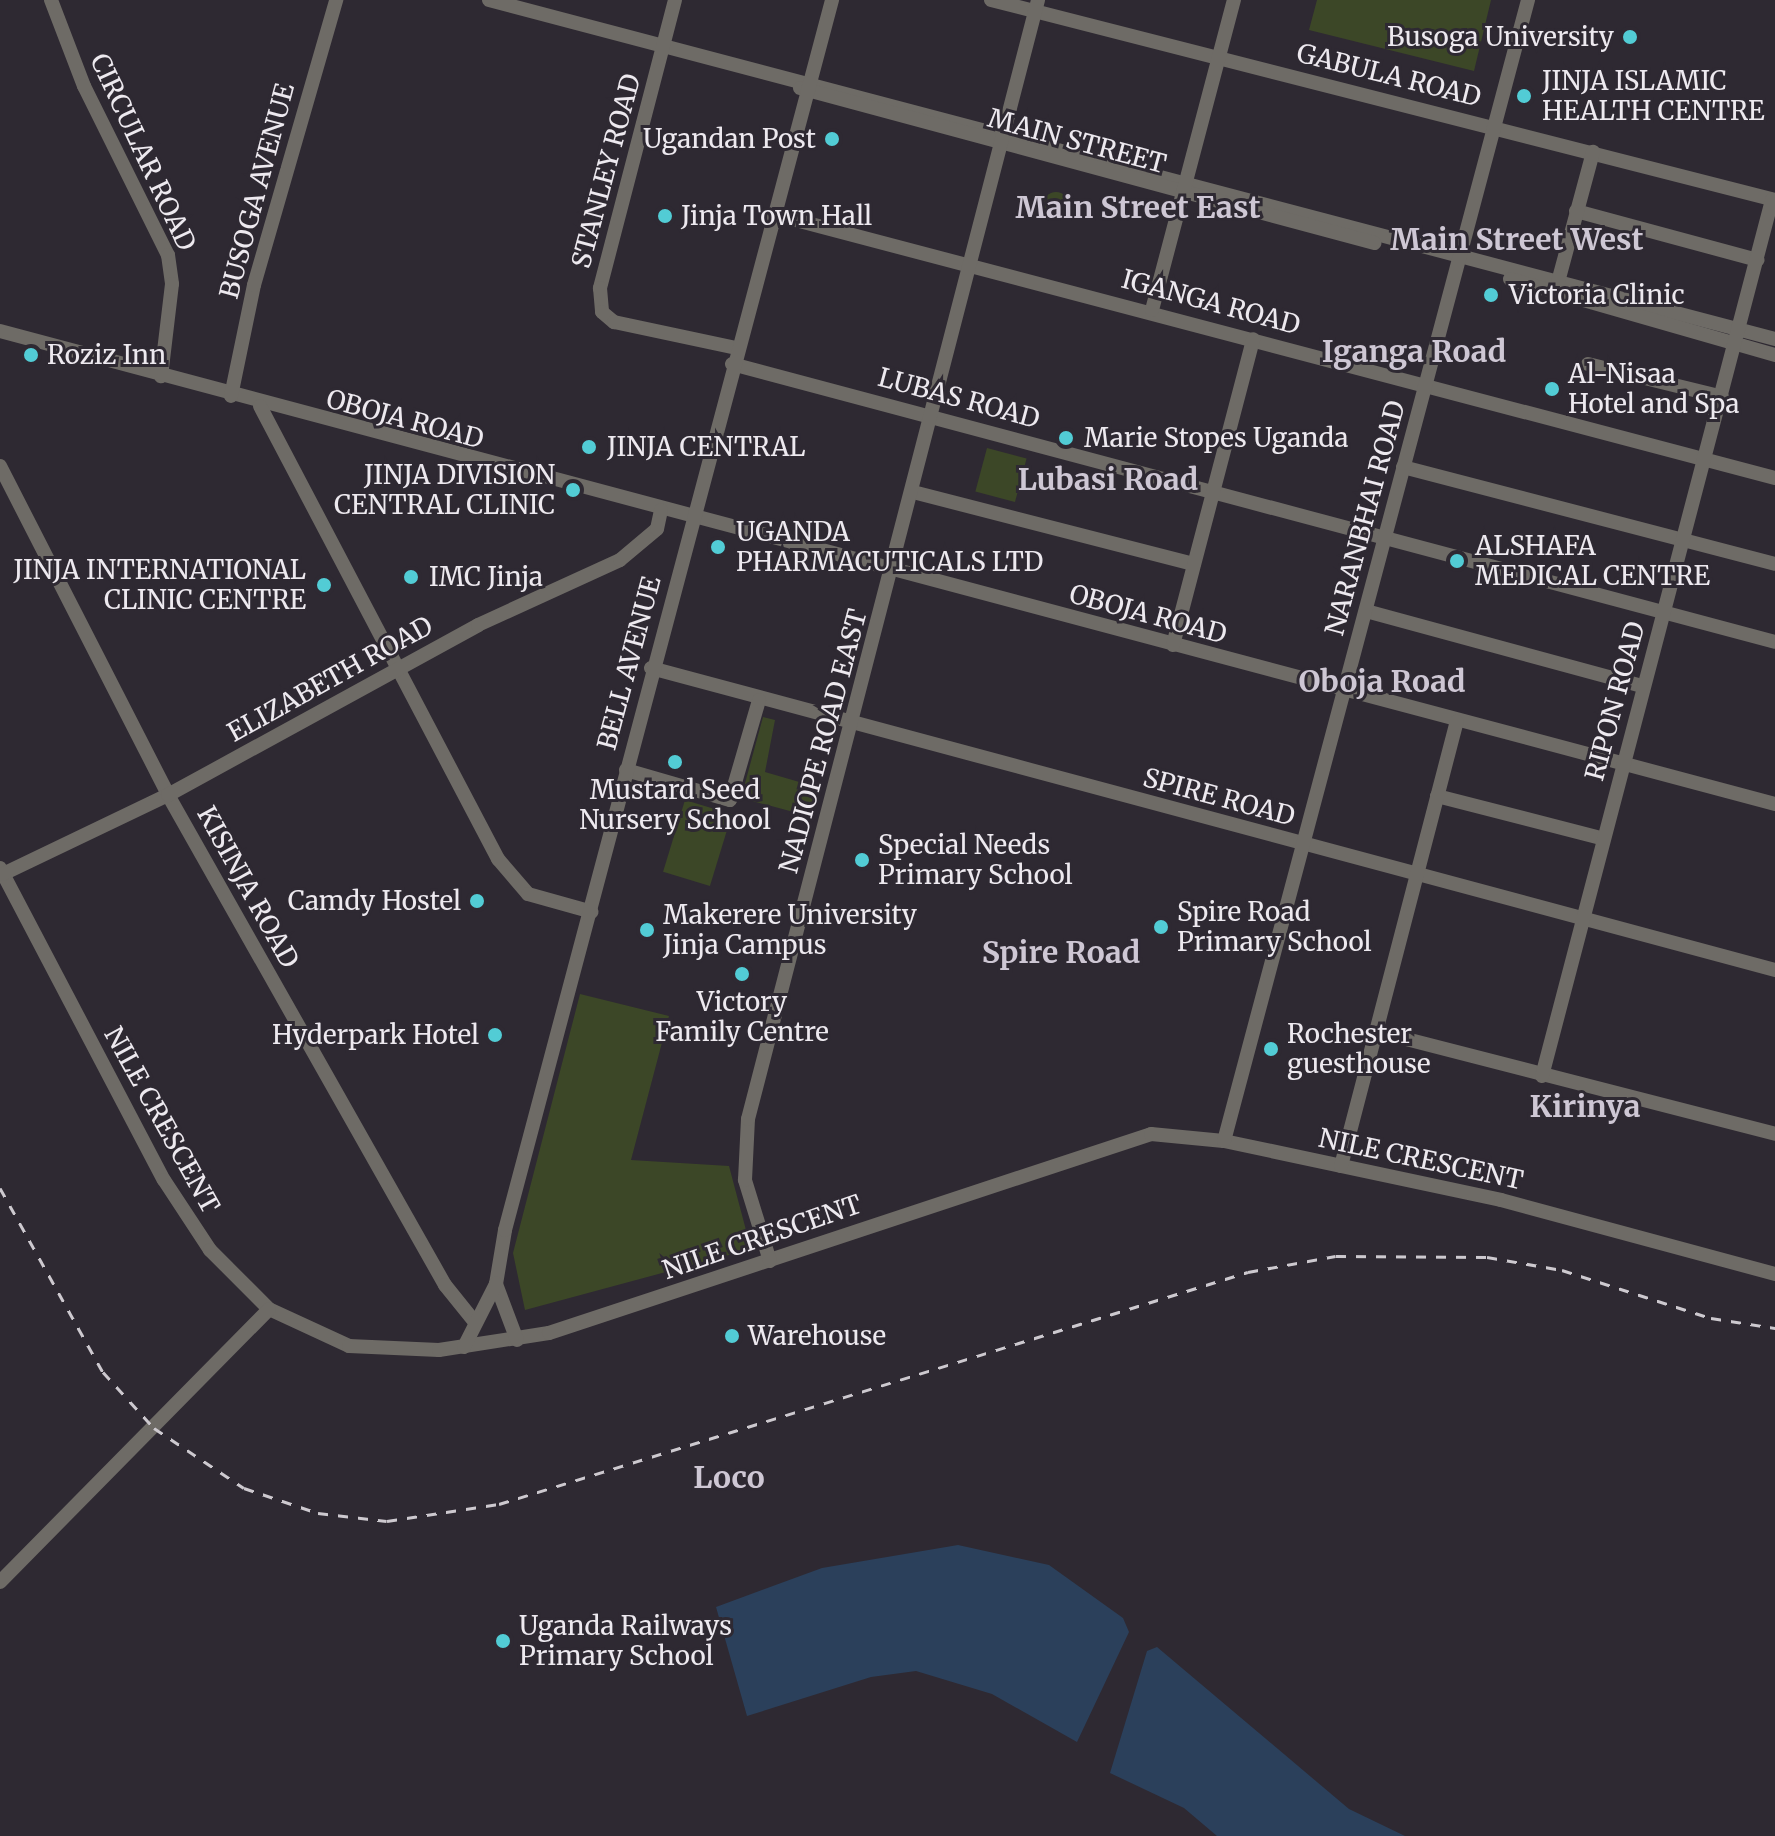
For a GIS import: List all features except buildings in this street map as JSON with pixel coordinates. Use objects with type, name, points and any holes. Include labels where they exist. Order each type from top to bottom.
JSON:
[{"type":"street","name":"CIRCULAR ROAD","points":[[51,0],[84,86],[168,255],[172,284],[161,376]]},
{"type":"street","name":"BUSOGA AVENUE","points":[[231,396],[254,285],[336,0]]},
{"type":"street","name":"STANLEY ROAD","points":[[675,0],[600,288],[602,312],[614,322],[736,348]]},
{"type":"street","name":"BELL AVENUE","points":[[464,1347],[474,1321],[496,1284],[651,668],[832,0]]},
{"type":"street","name":"GABULA ROAD","points":[[991,0],[1036,6],[1219,58],[1494,125],[1774,200]]},
{"type":"street","points":[[1152,310],[1234,0]]},
{"type":"street","name":"NARANBHAI ROAD","points":[[1224,1141],[1456,260],[1528,0]]},
{"type":"street","name":"MAIN STREET","points":[[499,1],[1003,140],[1737,336],[1775,339]]},
{"type":"street","name":"NADIOPE ROAD EAST","points":[[770,1261],[749,1206],[745,1139],[931,415],[973,266],[1036,6]]},
{"type":"street","points":[[1558,282],[1593,152]]},
{"type":"street","name":"RIPON ROAD","points":[[1542,1076],[1642,686],[1706,461],[1774,200]]},
{"type":"street","points":[[1576,211],[1757,260]]},
{"type":"street","name":"IGANGA ROAD","points":[[773,214],[1152,310],[1775,478]]},
{"type":"street","name":"MAIN STREET","points":[[1456,260],[1558,282],[1737,336],[1775,355]]},
{"type":"street","name":"OBOJA ROAD","points":[[0,331],[260,406],[893,569],[1344,693],[1775,804]]},
{"type":"street","points":[[1173,645],[1253,339]]},
{"type":"street","name":"LUBAS ROAD","points":[[732,364],[1775,642]]},
{"type":"street","points":[[1588,364],[1722,397]]},
{"type":"street","points":[[260,406],[395,671],[515,882],[540,900],[592,912]]},
{"type":"street","name":"KISINJA ROAD","points":[[0,466],[168,795],[445,1285],[474,1321]]},
{"type":"street","points":[[1403,467],[1775,564]]},
{"type":"street","points":[[913,492],[1194,564]]},
{"type":"street","name":"ELIZABETH ROAD","points":[[2,871],[168,795],[395,671],[620,560],[657,529],[661,510]]},
{"type":"street","points":[[1366,611],[1642,686]]},
{"type":"street","name":"SPIRE ROAD","points":[[651,668],[852,725],[1775,970]]},
{"type":"street","points":[[626,770],[730,800],[759,700]]},
{"type":"street","points":[[1341,1166],[1457,722]]},
{"type":"street","points":[[1437,796],[1604,839]]},
{"type":"street","name":"NILE CRESCENT","points":[[2,871],[164,1180],[210,1250],[269,1309],[310,1332],[372,1351],[464,1347],[517,1340],[770,1261],[1127,1139],[1169,1134],[1224,1141],[1573,1216],[1712,1262],[1775,1274]]},
{"type":"street","points":[[1375,1031],[1775,1134]]},
{"type":"street","points":[[496,1284],[517,1340]]},
{"type":"street","points":[[0,1582],[269,1309]]},
{"type":"green space","points":[[1317,0],[1491,0],[1474,71],[1309,30]]},
{"type":"green space","points":[[1056,192],[1065,196],[1069,205],[1065,214],[1056,218],[1047,214],[1043,205],[1047,196]]},
{"type":"green space","points":[[987,448],[1027,459],[1015,502],[975,491]]},
{"type":"green space","points":[[763,717],[775,720],[765,772],[820,788],[812,817],[741,798]]},
{"type":"green space","points":[[685,800],[732,814],[710,886],[663,872]]},
{"type":"green space","points":[[580,994],[669,1016],[631,1160],[729,1166],[751,1249],[525,1310],[513,1253]]},
{"type":"water","points":[[958,1545],[1049,1565],[1123,1618],[1129,1632],[1077,1742],[992,1694],[916,1671],[871,1677],[747,1716],[716,1607],[822,1568]]},
{"type":"water","points":[[1157,1647],[1349,1809],[1405,1836],[1217,1836],[1184,1808],[1110,1773],[1147,1651]]},
{"type":"railway","points":[[0,1188],[103,1372],[154,1428],[244,1488],[318,1513],[387,1521],[499,1504],[1248,1272],[1336,1256],[1487,1257],[1562,1270],[1711,1318],[1775,1328]]},
{"type":"place","name":"Busoga University","points":[[1630,37]]},
{"type":"place","name":"JINJA ISLAMIC HEALTH CENTRE","points":[[1524,96]]},
{"type":"place","name":"Ugandan Post","points":[[832,139]]},
{"type":"place","name":"Jinja Town Hall","points":[[665,216]]},
{"type":"place","name":"Victoria Clinic","points":[[1491,295]]},
{"type":"place","name":"Roziz Inn","points":[[31,355]]},
{"type":"place","name":"Al-Nisaa Hotel and Spa","points":[[1552,389]]},
{"type":"place","name":"Marie Stopes Uganda","points":[[1066,438]]},
{"type":"place","name":"JINJA CENTRAL","points":[[589,447]]},
{"type":"place","name":"JINJA DIVISION CENTRAL CLINIC","points":[[573,490]]},
{"type":"place","name":"UGANDA PHARMACUTICALS LTD","points":[[718,547]]},
{"type":"place","name":"ALSHAFA MEDICAL CENTRE","points":[[1457,561]]},
{"type":"place","name":"IMC Jinja","points":[[411,577]]},
{"type":"place","name":"JINJA INTERNATIONAL CLINIC CENTRE","points":[[324,585]]},
{"type":"place","name":"Mustard Seed Nursery School","points":[[675,762]]},
{"type":"place","name":"Special Needs Primary School","points":[[862,860]]},
{"type":"place","name":"Camdy Hostel","points":[[477,901]]},
{"type":"place","name":"Spire Road Primary School","points":[[1161,927]]},
{"type":"place","name":"Makerere University Jinja Campus","points":[[647,930]]},
{"type":"place","name":"Victory Family Centre","points":[[742,974]]},
{"type":"place","name":"Hyderpark Hotel","points":[[495,1035]]},
{"type":"place","name":"Rochester guesthouse","points":[[1271,1049]]},
{"type":"place","name":"Warehouse","points":[[732,1336]]},
{"type":"place","name":"Uganda Railways Primary School","points":[[503,1641]]},
{"type":"district","name":"Main Street East","points":[[1138,207]]},
{"type":"district","name":"Main Street West","points":[[1517,239]]},
{"type":"district","name":"Iganga Road","points":[[1414,351]]},
{"type":"district","name":"Lubasi Road","points":[[1108,479]]},
{"type":"district","name":"Oboja Road","points":[[1382,681]]},
{"type":"district","name":"Spire Road","points":[[1061,952]]},
{"type":"district","name":"Kirinya","points":[[1585,1106]]},
{"type":"district","name":"Loco","points":[[729,1477]]}]
